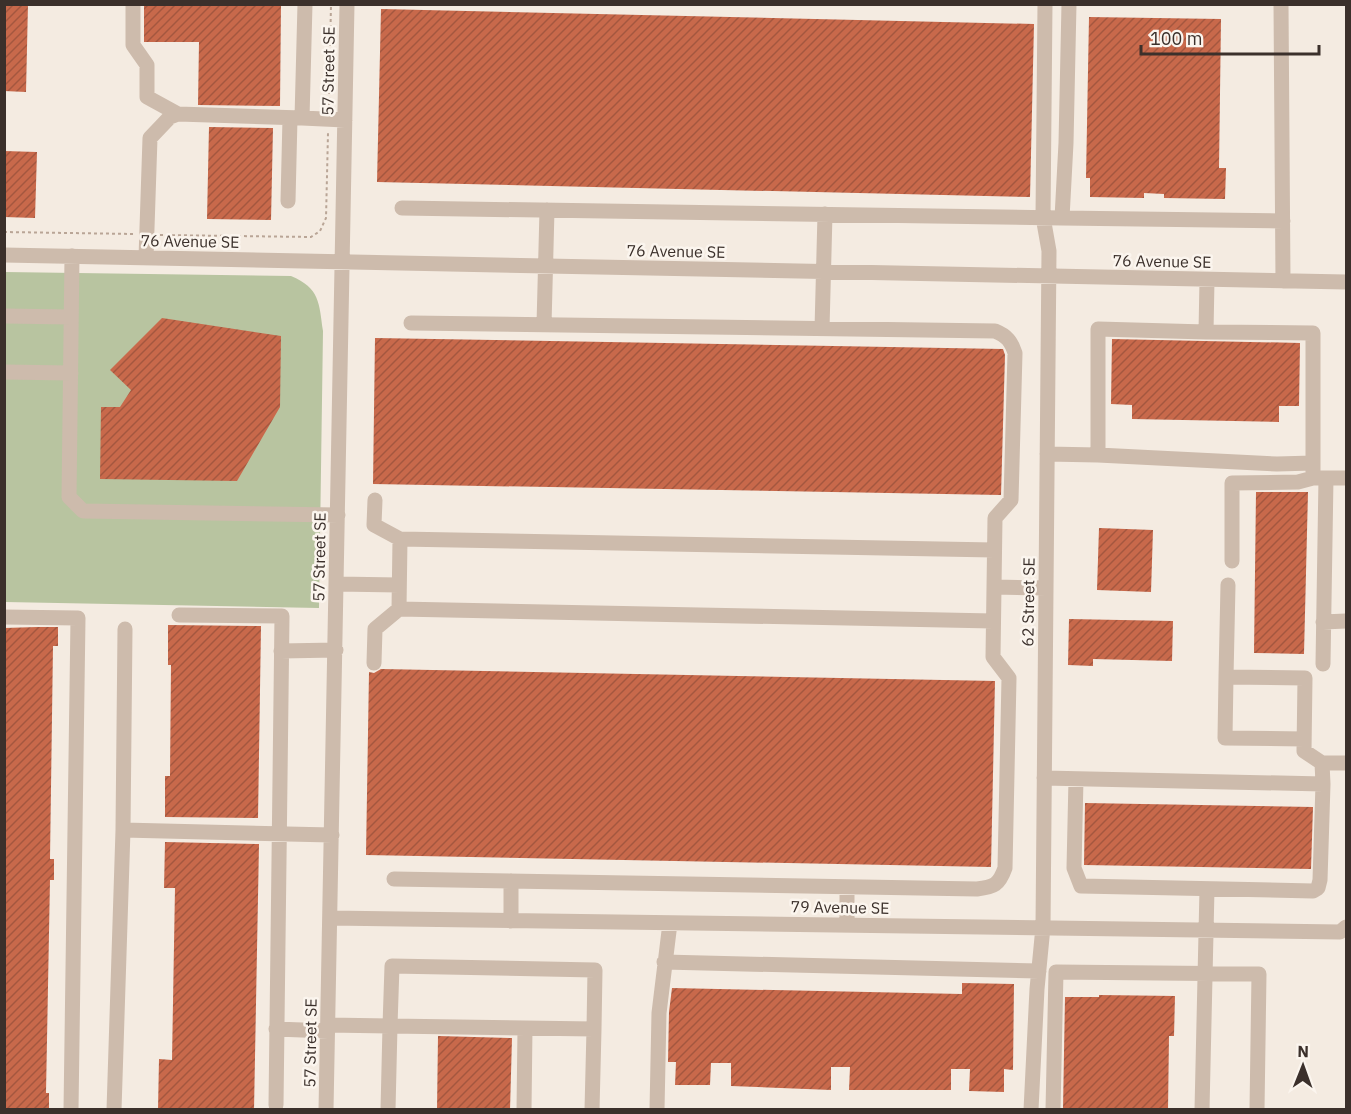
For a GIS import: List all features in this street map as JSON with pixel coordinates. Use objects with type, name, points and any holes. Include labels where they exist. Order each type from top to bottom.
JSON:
[{"type":"street","points":[[133,4],[133,45],[147,65],[147,97],[178,114]]},
{"type":"street","points":[[288,201],[305,4]]},
{"type":"street","name":"57 Street SE","points":[[326,1110],[347,4]]},
{"type":"street","name":"62 Street SE","points":[[1031,1110],[1043,927],[1049,251],[1043,218],[1045,4]]},
{"type":"street","points":[[1062,218],[1069,4]]},
{"type":"street","points":[[1281,4],[1283,281]]},
{"type":"street","points":[[146,258],[150,138],[170,117],[178,114],[345,120]]},
{"type":"street","points":[[402,208],[1283,221]]},
{"type":"street","points":[[544,325],[547,210]]},
{"type":"street","points":[[822,329],[825,214]]},
{"type":"street","name":"76 Avenue SE","points":[[4,255],[1347,282]]},
{"type":"street","points":[[72,256],[69,497],[83,511],[338,515]]},
{"type":"street","points":[[1206,332],[1207,280]]},
{"type":"street","points":[[4,316],[71,317]]},
{"type":"street","points":[[394,879],[977,889],[992,887],[1001,880],[1005,868],[1009,678],[993,657],[993,621],[995,518],[1011,500],[1014,353],[1011,341],[1005,335],[995,331],[411,323]]},
{"type":"street","points":[[1098,454],[1098,329],[1313,333],[1323,664]]},
{"type":"street","points":[[4,372],[70,374]]},
{"type":"street","points":[[1047,454],[1098,454],[1277,464],[1347,478]]},
{"type":"street","points":[[1232,561],[1232,483],[1298,482],[1317,473]]},
{"type":"street","points":[[375,500],[374,525],[400,539],[994,550]]},
{"type":"street","points":[[399,609],[400,539]]},
{"type":"street","points":[[337,584],[399,585]]},
{"type":"street","points":[[1228,585],[1225,738],[1304,740]]},
{"type":"street","points":[[994,587],[1046,588]]},
{"type":"street","points":[[374,663],[375,629],[399,609],[993,621]]},
{"type":"street","points":[[179,615],[282,616],[276,1105]]},
{"type":"street","points":[[4,617],[78,618],[71,1110]]},
{"type":"street","points":[[1323,622],[1347,621]]},
{"type":"street","points":[[114,1110],[123,830],[125,629]]},
{"type":"street","points":[[281,651],[336,650]]},
{"type":"street","points":[[1226,677],[1305,678],[1304,751],[1322,763],[1347,764]]},
{"type":"street","points":[[1076,779],[1074,868],[1081,886],[1313,891],[1318,888],[1322,763]]},
{"type":"street","points":[[1044,778],[1323,784]]},
{"type":"street","points":[[123,830],[332,835]]},
{"type":"street","points":[[511,881],[511,921]]},
{"type":"street","points":[[847,887],[847,925]]},
{"type":"street","points":[[1202,1110],[1208,889]]},
{"type":"street","name":"79 Avenue SE","points":[[330,918],[1340,932],[1347,927]]},
{"type":"street","points":[[657,1110],[659,1013],[670,923]]},
{"type":"street","points":[[664,962],[1039,971]]},
{"type":"street","points":[[388,1110],[392,966],[595,970],[592,1110]]},
{"type":"street","points":[[1053,1110],[1056,972],[1259,974],[1257,1110]]},
{"type":"street","points":[[276,1029],[390,1026],[594,1029]]},
{"type":"street","points":[[524,1110],[525,1028]]},
{"type":"path","points":[[4,232],[311,237],[320,231],[326,218],[331,4]]},
{"type":"green space","points":[[5,272],[291,276],[313,291],[319,304],[323,331],[319,608],[5,602]]},
{"type":"building","points":[[4,4],[28,4],[26,92],[4,91]]},
{"type":"building","points":[[144,4],[281,4],[280,106],[198,105],[199,42],[144,42]]},
{"type":"building","points":[[381,9],[1034,24],[1030,197],[377,182]]},
{"type":"building","points":[[1089,17],[1221,19],[1219,168],[1226,168],[1225,199],[1164,198],[1164,194],[1144,193],[1144,198],[1090,197],[1090,178],[1086,178]]},
{"type":"building","points":[[209,127],[273,128],[271,220],[207,219]]},
{"type":"building","points":[[4,151],[37,152],[35,218],[4,217]]},
{"type":"building","points":[[162,318],[281,336],[280,407],[237,481],[100,479],[101,407],[120,407],[131,390],[110,370]]},
{"type":"building","points":[[375,338],[1003,349],[1005,355],[1001,495],[373,484]]},
{"type":"building","points":[[1112,339],[1300,343],[1299,406],[1279,406],[1279,422],[1132,419],[1132,405],[1111,404]]},
{"type":"building","points":[[1256,492],[1308,492],[1304,654],[1254,653]]},
{"type":"building","points":[[1099,528],[1153,530],[1151,592],[1097,590]]},
{"type":"building","points":[[1069,619],[1173,621],[1172,661],[1093,659],[1093,666],[1068,665]]},
{"type":"building","points":[[168,625],[261,626],[258,818],[165,817],[165,776],[170,776],[171,665],[168,665]]},
{"type":"building","points":[[58,627],[58,646],[53,646],[50,859],[54,859],[54,880],[50,880],[46,1093],[49,1093],[49,1110],[4,1110],[4,628]]},
{"type":"building","points":[[381,669],[995,681],[991,867],[366,855],[369,672],[374,673]]},
{"type":"building","points":[[1085,803],[1313,807],[1311,869],[1084,865]]},
{"type":"building","points":[[165,842],[259,844],[254,1110],[158,1110],[159,1059],[172,1060],[175,888],[164,888]]},
{"type":"building","points":[[962,983],[1014,984],[1013,1070],[1004,1069],[1004,1092],[969,1091],[970,1069],[951,1069],[951,1090],[849,1090],[850,1067],[831,1067],[831,1090],[731,1086],[731,1063],[711,1063],[710,1085],[675,1085],[676,1062],[668,1062],[672,988],[962,994]]},
{"type":"building","points":[[1099,995],[1175,996],[1174,1036],[1169,1036],[1168,1110],[1063,1110],[1065,997],[1099,997]]},
{"type":"building","points":[[438,1036],[512,1038],[510,1110],[437,1110]]}]
